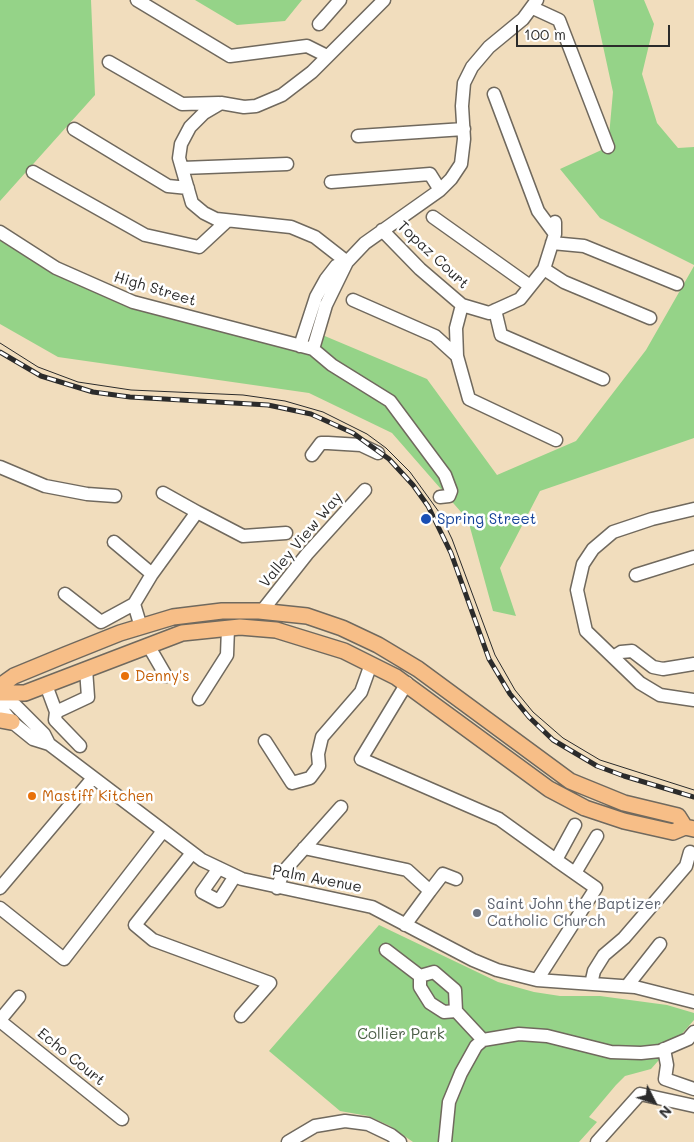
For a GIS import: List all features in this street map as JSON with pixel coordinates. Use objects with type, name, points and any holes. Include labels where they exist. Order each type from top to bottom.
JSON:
[{"type":"main road","points":[[0,686],[19,674],[141,627],[173,617],[222,611],[262,611],[307,616],[342,628],[378,645],[418,669],[570,781],[624,803],[678,816],[689,828],[673,832],[624,821],[585,808],[549,789],[407,683],[344,651],[276,630],[228,628],[182,633],[25,693],[0,693]]},
{"type":"main road","points":[[141,627],[147,646]]},
{"type":"street","points":[[137,0],[230,56],[307,46],[327,56]]},
{"type":"street","points":[[319,24],[340,0]]},
{"type":"street","points":[[109,62],[182,104],[221,103],[244,107],[256,106],[282,95],[312,72],[384,0]]},
{"type":"street","points":[[440,497],[449,496],[451,491],[445,476],[390,401],[306,348],[326,305],[347,262],[382,230],[440,190],[451,179],[461,164],[464,129],[462,106],[464,83],[472,66],[488,47],[511,31],[535,4],[559,20],[608,148]]},
{"type":"street","points":[[494,94],[538,211],[554,233],[677,284]]},
{"type":"street","points":[[221,103],[204,112],[190,127],[181,144],[179,158],[192,203],[216,219],[291,227],[315,237],[347,262]]},
{"type":"street","points":[[358,136],[464,129]]},
{"type":"street","points":[[74,130],[168,186],[188,188]]},
{"type":"street","points":[[182,168],[287,164]]},
{"type":"street","points":[[32,172],[145,235],[199,247],[226,221]]},
{"type":"street","points":[[331,182],[430,174],[440,190]]},
{"type":"street","points":[[433,217],[530,286]]},
{"type":"street","name":"Topaz Court","points":[[382,230],[420,269],[462,305],[489,314],[520,299],[544,269],[554,233]]},
{"type":"street","name":"High Street","points":[[0,232],[56,268],[133,302],[306,348]]},
{"type":"street","points":[[544,269],[564,282],[650,318]]},
{"type":"street","points":[[353,300],[435,336],[458,356]]},
{"type":"street","points":[[462,305],[456,328],[458,356],[469,398],[556,440]]},
{"type":"street","points":[[495,310],[501,335],[603,379]]},
{"type":"street","points":[[312,455],[321,443],[361,445],[378,453]]},
{"type":"street","points":[[0,467],[45,486],[87,494],[116,496]]},
{"type":"street","name":"Valley View Way","points":[[262,611],[307,554],[365,490]]},
{"type":"street","points":[[163,493],[243,536],[286,533]]},
{"type":"street","points":[[694,508],[613,532],[593,549],[583,564],[577,590],[586,631],[613,657],[650,691],[660,695],[694,700]]},
{"type":"street","points":[[65,594],[100,622],[134,604],[152,574],[197,512]]},
{"type":"street","points":[[114,542],[152,574]]},
{"type":"street","points":[[636,575],[694,557]]},
{"type":"street","points":[[134,604],[141,627]]},
{"type":"street","points":[[200,699],[227,656],[228,628]]},
{"type":"street","points":[[147,646],[166,676]]},
{"type":"street","points":[[613,657],[621,652],[632,651],[653,667],[663,669],[694,664]]},
{"type":"street","points":[[265,741],[292,783],[310,778],[319,766],[318,754],[322,737],[361,692],[371,664]]},
{"type":"street","points":[[46,739],[56,716],[88,697],[86,669]]},
{"type":"street","points":[[407,683],[361,759],[499,819],[596,888],[537,980]]},
{"type":"street","points":[[46,685],[56,716],[80,746]]},
{"type":"street","name":"Palm Avenue","points":[[0,697],[15,704],[46,739],[162,831],[192,853],[235,876],[277,888],[372,907],[473,960],[497,970],[537,980],[627,986],[694,1002]]},
{"type":"street","name":"Palm Avenue","points":[[0,707],[6,721],[33,739],[46,739]]},
{"type":"street","points":[[0,888],[93,778]]},
{"type":"street","points":[[277,888],[284,871],[341,807]]},
{"type":"street","points":[[556,860],[575,825]]},
{"type":"street","points":[[0,908],[64,959],[162,831]]},
{"type":"street","points":[[575,874],[597,836]]},
{"type":"street","points":[[304,848],[407,870],[430,891]]},
{"type":"street","points":[[591,984],[594,971],[604,955],[624,938],[686,866],[690,852]]},
{"type":"street","points":[[192,853],[135,925],[153,940],[270,983],[241,1016]]},
{"type":"street","points":[[219,868],[202,892],[219,901],[235,876]]},
{"type":"street","points":[[405,925],[443,874],[456,879]]},
{"type":"street","points":[[627,986],[660,944]]},
{"type":"street","points":[[386,950],[420,976]]},
{"type":"street","points":[[420,976],[434,972],[455,990],[456,1011],[483,1040]]},
{"type":"street","points":[[420,976],[420,987],[430,1002],[444,1012],[456,1011]]},
{"type":"street","points":[[0,1020],[19,997]]},
{"type":"street","name":"Echo Court","points":[[0,1020],[122,1119]]},
{"type":"street","points":[[444,1142],[450,1102],[461,1073],[476,1046],[483,1040],[519,1034],[547,1036],[611,1052],[641,1053],[664,1049],[691,1035]]},
{"type":"street","points":[[664,1049],[667,1065],[665,1079],[694,1089]]},
{"type":"street","points":[[597,1142],[640,1094],[694,1106]]},
{"type":"street","points":[[288,1142],[315,1126],[345,1120],[368,1124],[391,1134],[400,1142]]},
{"type":"green space","points":[[0,0],[91,0],[95,95],[0,201]]},
{"type":"green space","points":[[195,0],[302,0],[285,21],[237,25]]},
{"type":"green space","points":[[593,0],[644,0],[654,24],[642,74],[657,123],[678,148],[694,147],[694,265],[600,218],[560,169],[608,147],[613,92]]},
{"type":"green space","points":[[0,226],[80,280],[312,349],[320,334],[427,379],[497,475],[576,441],[646,350],[694,266],[694,438],[540,491],[500,568],[516,616],[493,611],[468,520],[392,433],[309,393],[58,357],[0,324]]},
{"type":"green space","name":"Collier Park","points":[[379,925],[498,982],[534,992],[560,996],[600,996],[667,1005],[694,1013],[694,1020],[651,1069],[625,1076],[616,1085],[589,1117],[597,1122],[579,1142],[413,1142],[390,1126],[368,1116],[340,1111],[269,1051]]},
{"type":"tram line","points":[[0,343],[38,367],[78,382],[131,390],[243,395],[285,401],[323,412],[367,434],[386,448],[410,472],[439,512],[452,539],[495,655],[515,690],[533,712],[563,738],[600,760],[694,790]]},
{"type":"railway","points":[[0,352],[41,376],[93,392],[130,397],[268,405],[311,414],[353,433],[389,459],[413,485],[428,506],[451,553],[489,659],[510,694],[529,717],[553,740],[597,766],[694,797]]},
{"type":"place","name":"Spring Street","points":[[426,519]]},
{"type":"place","name":"Denny's","points":[[125,676]]},
{"type":"place","name":"Mastiff Kitchen","points":[[32,796]]},
{"type":"place","name":"Saint John the Baptizer Catholic Church","points":[[477,913]]}]
